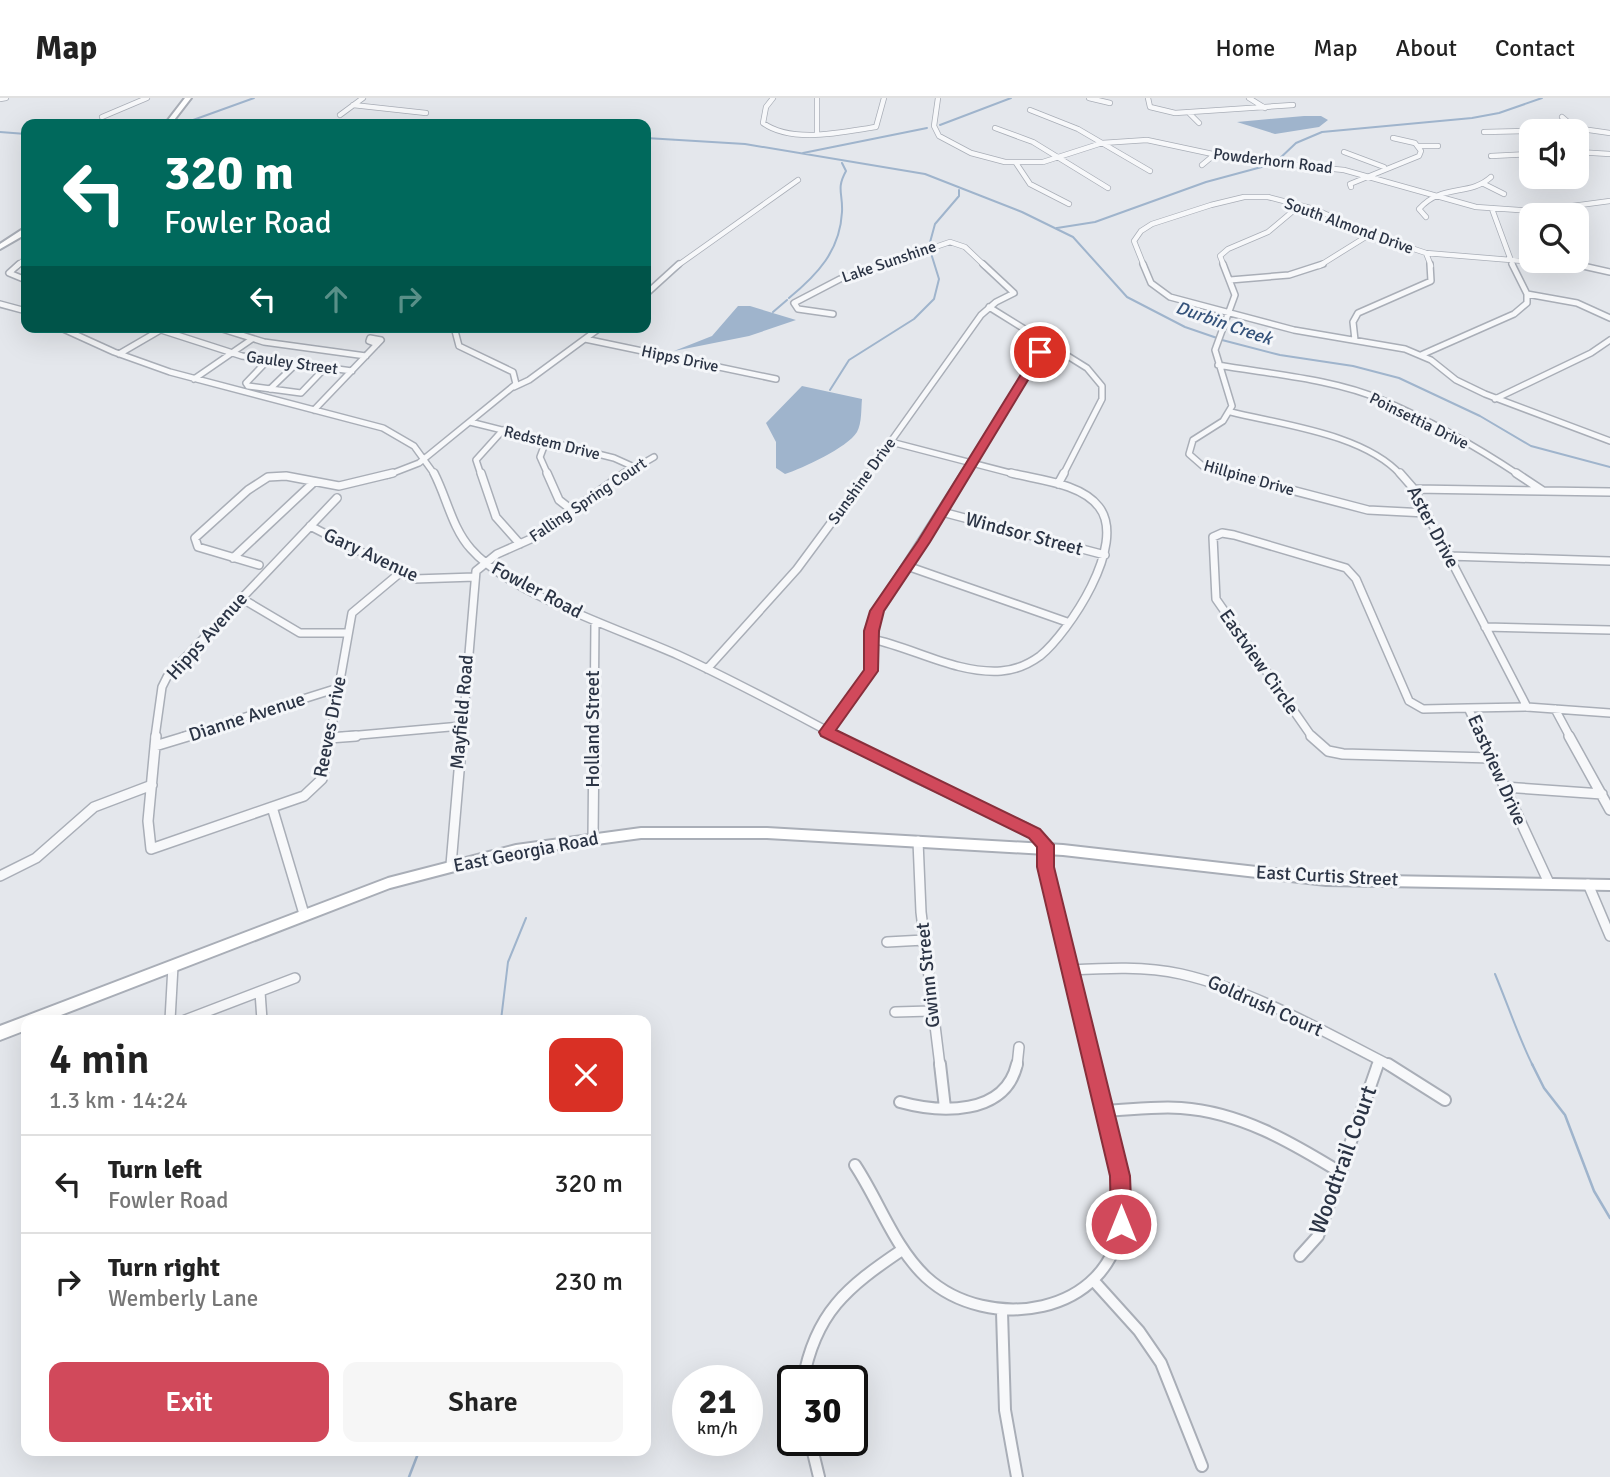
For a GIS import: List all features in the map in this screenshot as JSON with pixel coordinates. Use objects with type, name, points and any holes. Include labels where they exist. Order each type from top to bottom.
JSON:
[{"type":"main road","points":[[172,119],[188,98]]},
{"type":"main road","points":[[2,245],[21,234]]},
{"type":"main road","name":"East Georgia Road","points":[[45,1015],[369,889],[451,865],[516,850],[641,833],[736,831],[1046,849]]},
{"type":"main road","name":"East Curtis Street","points":[[1046,849],[1326,880],[1610,886]]},
{"type":"main road","points":[[0,1033],[21,1025]]},
{"type":"street","points":[[0,99],[6,98]]},
{"type":"street","points":[[102,117],[147,98]]},
{"type":"street","points":[[340,115],[363,98]]},
{"type":"street","points":[[773,98],[766,107],[764,123],[767,128],[776,132],[876,127],[884,98]]},
{"type":"street","points":[[817,98],[817,132]]},
{"type":"street","name":"Powderhorn Road","points":[[938,98],[934,128],[942,139],[982,157],[1016,163],[1059,158],[1102,143],[1138,139],[1171,142],[1214,155],[1364,174],[1429,197],[1492,209],[1519,209]]},
{"type":"street","points":[[1090,98],[1110,103]]},
{"type":"street","points":[[1148,98],[1147,105],[1155,110],[1189,113],[1293,105]]},
{"type":"street","points":[[1249,98],[1265,108]]},
{"type":"street","points":[[354,105],[426,113]]},
{"type":"street","points":[[1030,110],[1065,122],[1150,171]]},
{"type":"street","points":[[1189,113],[1199,123]]},
{"type":"street","points":[[995,128],[1033,142],[1108,188]]},
{"type":"street","points":[[1589,130],[1610,133]]},
{"type":"street","points":[[1135,131],[1138,139]]},
{"type":"street","points":[[1484,132],[1519,131]]},
{"type":"street","points":[[1393,138],[1418,146],[1438,146]]},
{"type":"street","points":[[1351,187],[1350,184],[1364,174],[1416,159],[1421,153],[1418,146]]},
{"type":"street","points":[[1344,152],[1384,167]]},
{"type":"street","points":[[1589,153],[1610,154]]},
{"type":"street","points":[[1202,165],[1214,155]]},
{"type":"street","points":[[1491,156],[1519,156]]},
{"type":"street","points":[[1016,163],[1020,174],[1032,186],[1069,204]]},
{"type":"street","points":[[1426,218],[1419,209],[1429,197],[1447,189],[1483,184],[1491,177]]},
{"type":"street","points":[[651,290],[685,259],[798,180]]},
{"type":"street","points":[[1483,184],[1504,194]]},
{"type":"street","name":"South Almond Drive","points":[[1228,314],[1188,304],[1159,291],[1148,277],[1134,245],[1135,237],[1145,228],[1213,205],[1254,197],[1299,206],[1426,253],[1579,265],[1610,272]]},
{"type":"street","name":"Powderhorn Road","points":[[1589,204],[1610,201]]},
{"type":"street","points":[[1231,412],[1231,399],[1218,365],[1218,338],[1235,295],[1220,261],[1224,251],[1268,232],[1299,206]]},
{"type":"street","points":[[1421,355],[1518,312],[1527,303],[1527,294],[1510,260],[1492,209]]},
{"type":"street","points":[[1230,280],[1295,275],[1335,260],[1372,233]]},
{"type":"street","name":"Lake Sunshine","points":[[833,314],[802,310],[795,307],[794,303],[840,279],[950,242],[965,247],[1014,293]]},
{"type":"street","points":[[1354,340],[1353,322],[1358,313],[1431,281],[1433,271],[1426,253]]},
{"type":"street","points":[[9,273],[21,262]]},
{"type":"street","points":[[1,274],[9,273],[21,278]]},
{"type":"street","name":"Sunshine Drive","points":[[707,669],[801,564],[964,337],[989,307],[1014,293]]},
{"type":"street","points":[[1527,294],[1577,303],[1610,318]]},
{"type":"street","points":[[0,304],[21,310]]},
{"type":"street","points":[[989,307],[1091,372],[1103,391],[1058,484]]},
{"type":"street","points":[[1228,314],[1421,355],[1456,380],[1494,399],[1607,440],[1610,433]]},
{"type":"street","name":"Fowler Road","points":[[72,333],[119,354],[194,379],[390,431],[414,445],[425,457],[440,486],[459,538],[484,562],[595,621],[707,669],[826,732],[1035,833],[1041,838],[1046,849]]},
{"type":"street","points":[[119,354],[156,333]]},
{"type":"street","name":"Gauley Street","points":[[174,333],[232,354],[352,371]]},
{"type":"street","points":[[234,333],[252,339],[366,355]]},
{"type":"street","points":[[454,333],[458,347],[510,369],[516,380],[514,387]]},
{"type":"street","points":[[259,565],[198,547],[195,538],[261,480],[277,475],[340,486],[357,484],[408,467],[425,457],[514,387],[529,380],[592,333]]},
{"type":"street","points":[[194,379],[252,339]]},
{"type":"street","name":"Hipps Drive","points":[[584,339],[776,379]]},
{"type":"street","points":[[1494,399],[1591,353],[1610,340]]},
{"type":"street","points":[[314,410],[377,345]]},
{"type":"street","points":[[826,732],[871,671],[872,639],[877,611],[942,512],[1038,355],[1053,346]]},
{"type":"street","points":[[268,360],[246,383],[301,393],[325,368]]},
{"type":"street","points":[[270,389],[296,364]]},
{"type":"street","name":"Poinsettia Drive","points":[[1218,365],[1322,384],[1380,399],[1492,457],[1543,491]]},
{"type":"street","name":"Aster Drive","points":[[1231,412],[1365,449],[1394,465],[1414,489],[1527,708]]},
{"type":"street","name":"Hillpine Drive","points":[[1231,412],[1192,440],[1189,454],[1197,464],[1374,511],[1426,513]]},
{"type":"street","name":"Redstem Drive","points":[[470,422],[614,458],[634,467]]},
{"type":"street","points":[[503,430],[476,460],[496,517],[520,544]]},
{"type":"street","points":[[546,441],[540,457],[559,500],[573,511]]},
{"type":"street","points":[[872,639],[906,645],[966,668],[993,671],[1013,669],[1033,661],[1067,622],[1094,583],[1105,555],[1108,528],[1100,507],[1086,495],[1058,484],[891,442]]},
{"type":"street","name":"Falling Spring Court","points":[[484,562],[520,544],[573,511],[634,467],[654,457]]},
{"type":"street","points":[[233,558],[314,482]]},
{"type":"street","points":[[1414,489],[1610,492]]},
{"type":"street","name":"Hipps Avenue","points":[[272,807],[151,849],[147,838],[162,687],[167,677],[337,498]]},
{"type":"street","name":"Windsor Street","points":[[942,512],[1105,555]]},
{"type":"street","name":"Gary Avenue","points":[[310,526],[401,572],[428,580],[475,577]]},
{"type":"street","name":"Eastview Circle","points":[[1468,708],[1423,709],[1409,701],[1356,579],[1346,568],[1234,535],[1222,533],[1213,537],[1216,599],[1317,744],[1331,752],[1343,754],[1491,758]]},
{"type":"street","points":[[1449,556],[1610,561]]},
{"type":"street","name":"Mayfield Road","points":[[451,865],[475,577],[484,562]]},
{"type":"street","points":[[907,566],[1067,622]]},
{"type":"street","name":"Reeves Drive","points":[[272,807],[304,796],[318,787],[348,633],[356,606],[401,572]]},
{"type":"street","points":[[241,598],[300,633],[348,633]]},
{"type":"street","name":"Holland Street","points":[[593,838],[595,621]]},
{"type":"street","points":[[1485,628],[1610,631]]},
{"type":"street","name":"Dianne Avenue","points":[[155,746],[338,688]]},
{"type":"street","name":"Eastview Drive","points":[[1549,883],[1468,708],[1610,713]]},
{"type":"street","points":[[1555,709],[1610,810]]},
{"type":"street","points":[[329,738],[461,726]]},
{"type":"street","points":[[0,876],[34,860],[94,807],[116,796],[152,785]]},
{"type":"street","points":[[1504,787],[1602,794]]},
{"type":"street","points":[[272,807],[304,914]]},
{"type":"street","name":"Gwinn Street","points":[[918,841],[931,1011],[945,1108]]},
{"type":"street","points":[[855,1165],[876,1195],[902,1250],[923,1275],[950,1295],[978,1307],[1003,1312],[1048,1306],[1093,1280],[1114,1250],[1122,1212],[1120,1176],[1046,867],[1046,849]]},
{"type":"street","points":[[1587,884],[1610,936]]},
{"type":"street","points":[[887,942],[924,940]]},
{"type":"street","points":[[170,1015],[173,965]]},
{"type":"street","name":"Goldrush Court","points":[[1070,970],[1109,966],[1145,967],[1201,977],[1247,995],[1379,1060],[1420,1082],[1444,1100]]},
{"type":"street","points":[[198,1015],[296,978]]},
{"type":"street","points":[[260,992],[262,1015]]},
{"type":"street","points":[[895,1012],[931,1011]]},
{"type":"street","points":[[900,1102],[918,1108],[982,1104],[999,1094],[1018,1071],[1019,1046]]},
{"type":"street","name":"Woodtrail Court","points":[[1300,1256],[1315,1243],[1379,1060]]},
{"type":"street","points":[[1105,1111],[1180,1108],[1218,1114],[1270,1132],[1340,1172]]},
{"type":"street","points":[[806,1365],[810,1343],[823,1314],[842,1294],[902,1250]]},
{"type":"street","points":[[1093,1280],[1139,1331],[1161,1363],[1202,1466]]},
{"type":"street","points":[[1003,1312],[1005,1410],[1017,1477]]},
{"type":"street","points":[[814,1456],[819,1477]]},
{"type":"water","points":[[1321,116],[1328,120],[1319,127],[1275,134],[1237,122]]},
{"type":"water","points":[[738,306],[750,306],[796,320],[749,336],[674,351],[712,336]]},
{"type":"water","points":[[802,386],[862,399],[860,424],[852,438],[835,451],[785,474],[776,468],[776,442],[766,423]]},
{"type":"waterway","points":[[196,119],[254,98]]},
{"type":"waterway","points":[[940,125],[1011,98]]},
{"type":"waterway","points":[[1277,161],[1296,143],[1322,132],[1472,118],[1499,113],[1542,98]]},
{"type":"waterway","points":[[803,153],[927,128]]},
{"type":"waterway","name":"Durbin Creek","points":[[0,132],[21,134]]},
{"type":"waterway","name":"Durbin Creek","points":[[651,138],[745,144],[925,174],[1022,212],[1073,237],[1127,297],[1185,327],[1217,338]]},
{"type":"waterway","points":[[789,298],[818,271],[837,239],[842,212],[841,187],[846,171],[842,163]]},
{"type":"waterway","points":[[1057,228],[1095,222],[1206,182],[1269,165]]},
{"type":"waterway","points":[[929,246],[935,224],[959,196],[959,190]]},
{"type":"waterway","points":[[830,390],[849,360],[914,319],[934,299],[939,279],[930,250]]},
{"type":"waterway","points":[[773,312],[787,300]]},
{"type":"waterway","name":"Durbin Creek","points":[[1222,340],[1280,355],[1353,366],[1399,378],[1480,416],[1531,446],[1610,467]]},
{"type":"waterway","points":[[502,1015],[508,962],[526,918]]},
{"type":"waterway","points":[[1495,974],[1533,1066]]},
{"type":"waterway","points":[[1533,1066],[1544,1088],[1565,1115],[1594,1191],[1610,1218]]},
{"type":"waterway","points":[[409,1477],[417,1456]]},
{"type":"route","points":[[1040,352],[923,542],[883,600],[874,618],[871,671],[826,732],[1035,833],[1046,845],[1046,867],[1120,1176],[1121,1224]]}]
